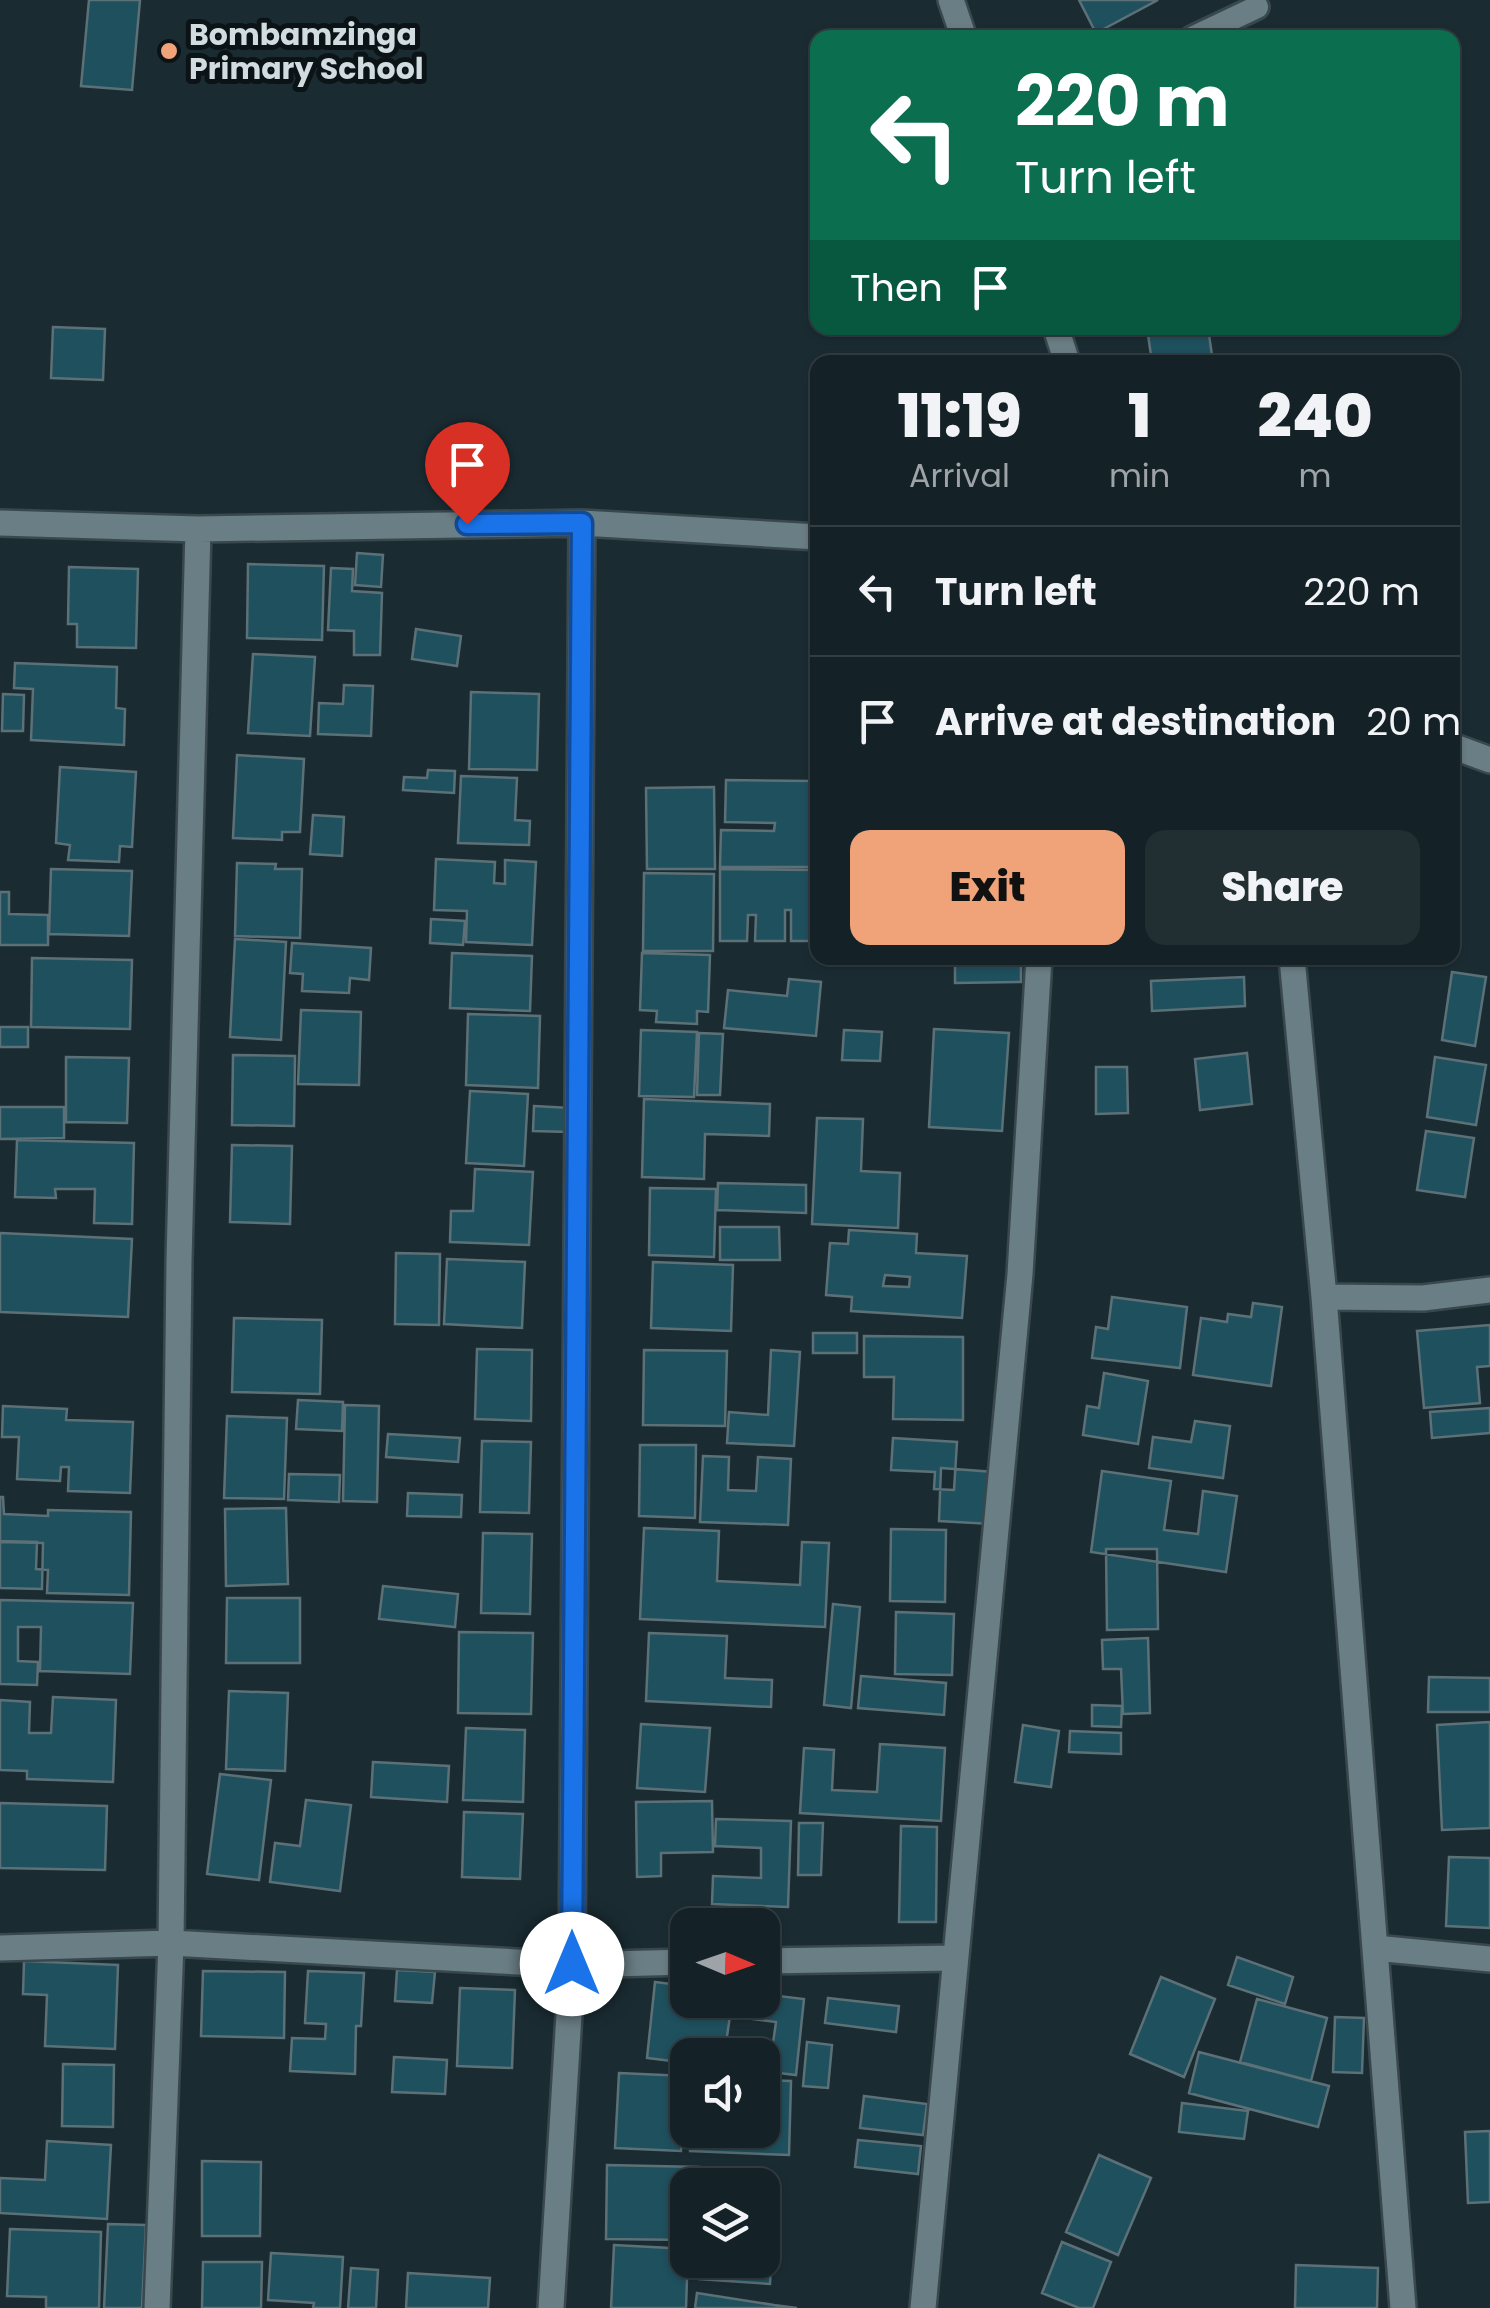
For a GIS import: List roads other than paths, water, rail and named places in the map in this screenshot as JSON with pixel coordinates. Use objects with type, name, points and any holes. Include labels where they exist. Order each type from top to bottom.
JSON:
[{"type":"street","points":[[951,0],[961,30]]},
{"type":"street","points":[[0,522],[198,529],[582,523],[810,537]]},
{"type":"street","points":[[551,2308],[572,1964],[582,523]]},
{"type":"street","points":[[157,2308],[171,1943],[179,1260],[198,529]]},
{"type":"street","points":[[1460,749],[1490,760]]},
{"type":"street","points":[[924,2308],[1020,1274],[1039,965]]},
{"type":"street","points":[[1293,965],[1324,1297],[1403,2308]]},
{"type":"street","points":[[1324,1297],[1423,1298],[1490,1290]]},
{"type":"street","points":[[0,1948],[171,1943],[572,1964],[670,1962]]},
{"type":"street","points":[[1375,1948],[1490,1959]]},
{"type":"street","points":[[780,1961],[955,1958]]},
{"type":"lane","points":[[1208,30],[1257,6]]},
{"type":"place","name":"Bombamzinga Primary School","points":[[169,51]]}]
